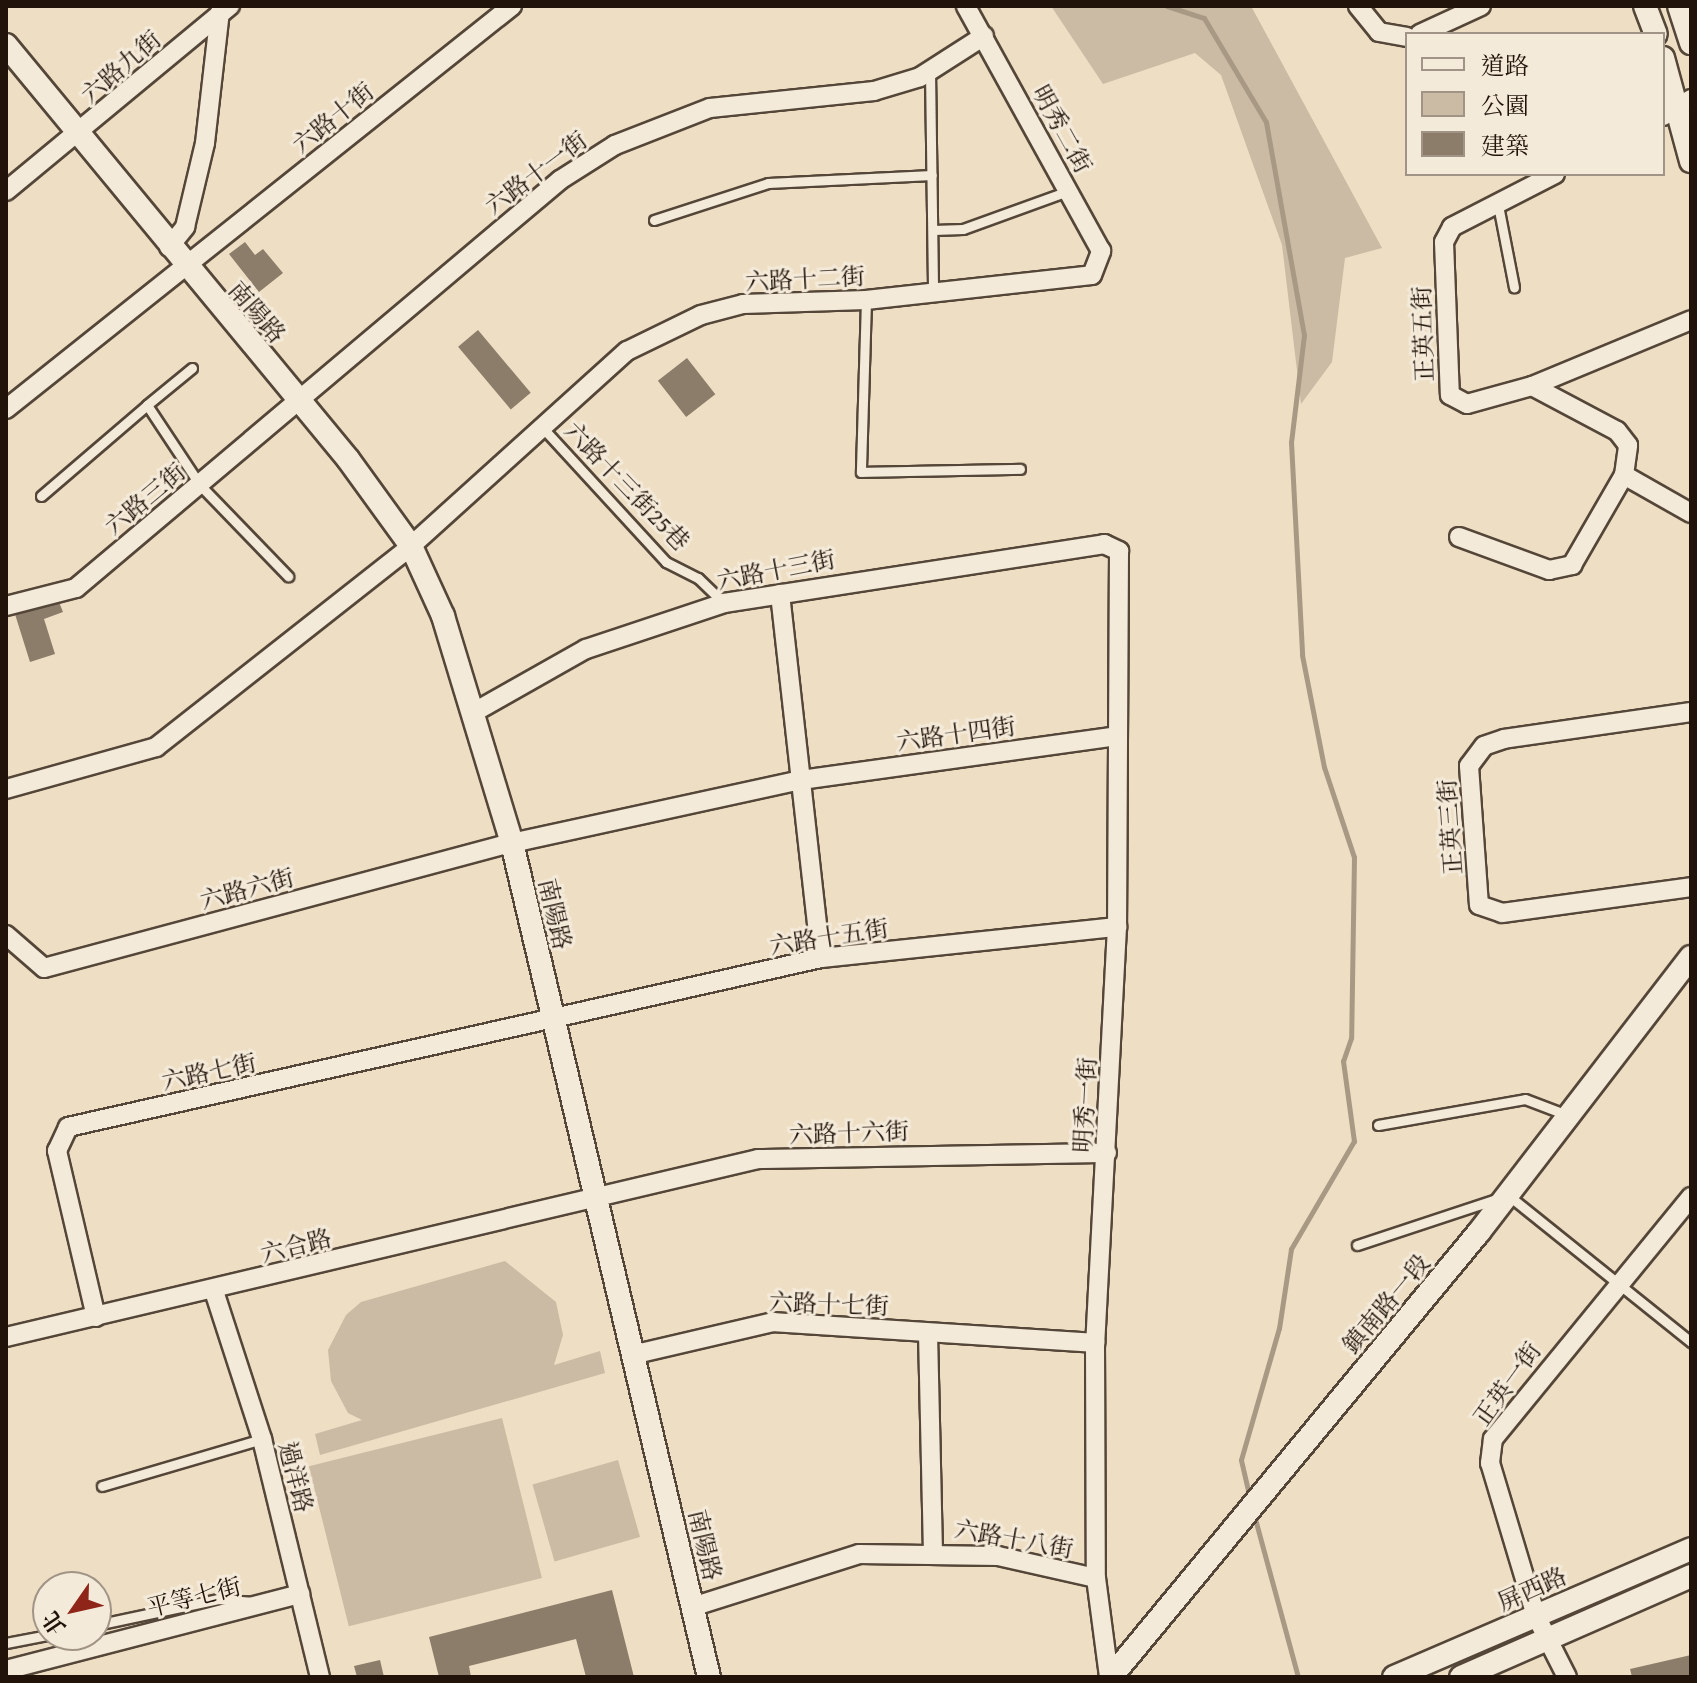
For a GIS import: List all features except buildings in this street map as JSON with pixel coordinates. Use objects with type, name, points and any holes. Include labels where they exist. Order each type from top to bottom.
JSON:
[{"type":"street","name":"六路十街","points":[[186,270],[512,6]]},
{"type":"street","name":"明秀二街","points":[[966,6],[1101,251],[1092,275]]},
{"type":"street","points":[[1358,6],[1379,32],[1405,37]]},
{"type":"street","points":[[1424,32],[1481,6]]},
{"type":"street","points":[[1645,6],[1655,32]]},
{"type":"street","points":[[1679,6],[1691,43]]},
{"type":"street","points":[[169,247],[185,227],[205,143],[224,9]]},
{"type":"street","name":"六路九街","points":[[6,191],[81,134],[224,9]]},
{"type":"street","name":"六路十一街","points":[[298,398],[560,180],[615,145],[710,108],[874,91],[930,70],[984,36]]},
{"type":"street","name":"南陽路","points":[[6,45],[81,134],[186,270],[298,398],[411,546],[478,710],[636,1354],[709,1677]]},
{"type":"street","points":[[1665,65],[1691,161]]},
{"type":"street","name":"正英五街","points":[[1551,176],[1452,227],[1444,242],[1450,395],[1467,404],[1532,386],[1691,320]]},
{"type":"street","points":[[6,409],[186,270]]},
{"type":"street","name":"六路十二街","points":[[411,546],[540,425],[627,351],[701,315],[743,304],[866,300],[1092,275]]},
{"type":"street","points":[[1459,537],[1549,570],[1572,565],[1624,475],[1628,445],[1617,431],[1532,386]]},
{"type":"street","name":"六路三街","points":[[6,606],[76,588],[298,398]]},
{"type":"street","points":[[1624,475],[1691,513]]},
{"type":"street","name":"六路十三街","points":[[478,710],[586,649],[724,603],[1104,544]]},
{"type":"street","name":"明秀一街","points":[[1104,544],[1119,551],[1117,927],[1095,1343],[1096,1578],[1110,1677]]},
{"type":"street","points":[[6,789],[156,747],[411,546]]},
{"type":"street","points":[[780,594],[821,958]]},
{"type":"street","name":"正英三街","points":[[1691,712],[1504,739],[1484,746],[1469,766],[1479,905],[1502,913],[1691,887]]},
{"type":"street","name":"六路十四街","points":[[512,843],[801,780],[1117,736]]},
{"type":"street","name":"六路六街","points":[[6,935],[44,968],[512,843]]},
{"type":"street","name":"六路十五街","points":[[553,1022],[821,958],[1117,927]]},
{"type":"street","name":"鎮南路一段","points":[[1110,1677],[1508,1195],[1691,957]]},
{"type":"street","name":"六路七街","points":[[96,1317],[57,1151],[68,1127],[553,1022]]},
{"type":"street","name":"六路十六街","points":[[596,1198],[758,1159],[1107,1153]]},
{"type":"street","name":"正英一街","points":[[1567,1677],[1536,1616],[1490,1463],[1493,1439],[1613,1283],[1691,1197]]},
{"type":"street","name":"六合路","points":[[6,1337],[214,1291],[596,1198]]},
{"type":"street","name":"過洋路","points":[[214,1291],[262,1439],[320,1677]]},
{"type":"street","name":"六路十七街","points":[[636,1354],[773,1322],[1095,1343]]},
{"type":"street","points":[[928,1333],[933,1550]]},
{"type":"street","name":"屏西路","points":[[1394,1677],[1691,1549]]},
{"type":"street","name":"六路十八街","points":[[692,1607],[859,1554],[933,1550],[1096,1578]]},
{"type":"street","points":[[1461,1677],[1691,1576]]},
{"type":"street","name":"平等七街","points":[[6,1670],[300,1594]]},
{"type":"lane","points":[[930,70],[933,291]]},
{"type":"lane","points":[[654,220],[768,183],[932,175]]},
{"type":"lane","points":[[933,230],[963,229],[1068,191]]},
{"type":"lane","points":[[1498,205],[1514,287]]},
{"type":"lane","points":[[866,300],[861,472],[1020,469]]},
{"type":"lane","points":[[41,496],[192,368]]},
{"type":"lane","points":[[147,405],[200,485],[288,576]]},
{"type":"lane","name":"六路十三街25巷","points":[[540,425],[666,562],[698,578],[724,603]]},
{"type":"lane","points":[[1378,1125],[1525,1099],[1570,1116]]},
{"type":"lane","points":[[1357,1245],[1508,1195],[1613,1283],[1691,1342]]},
{"type":"lane","points":[[102,1486],[262,1439]]},
{"type":"lane","points":[[112,1622],[218,1599],[264,1604]]},
{"type":"lane","points":[[6,1643],[32,1638]]},
{"type":"green space","points":[[1051,6],[1251,6],[1382,248],[1345,258],[1332,362],[1301,404],[1282,245],[1221,75],[1195,53],[1103,84]]},
{"type":"green space","points":[[505,1261],[556,1302],[563,1335],[554,1365],[600,1351],[605,1373],[320,1455],[315,1434],[362,1420],[348,1413],[331,1381],[328,1350],[346,1315],[361,1302]]},
{"type":"green space","points":[[502,1418],[542,1578],[349,1626],[309,1466]]},
{"type":"green space","points":[[618,1460],[640,1537],[554,1561],[532,1485]]},
{"type":"waterway","points":[[1167,6],[1204,18],[1266,122],[1304,335],[1291,442],[1302,655],[1324,767],[1354,857],[1351,1038],[1343,1061],[1354,1141],[1291,1249],[1279,1328],[1241,1460],[1250,1498]]},
{"type":"waterway","points":[[1254,1515],[1298,1677]]}]
